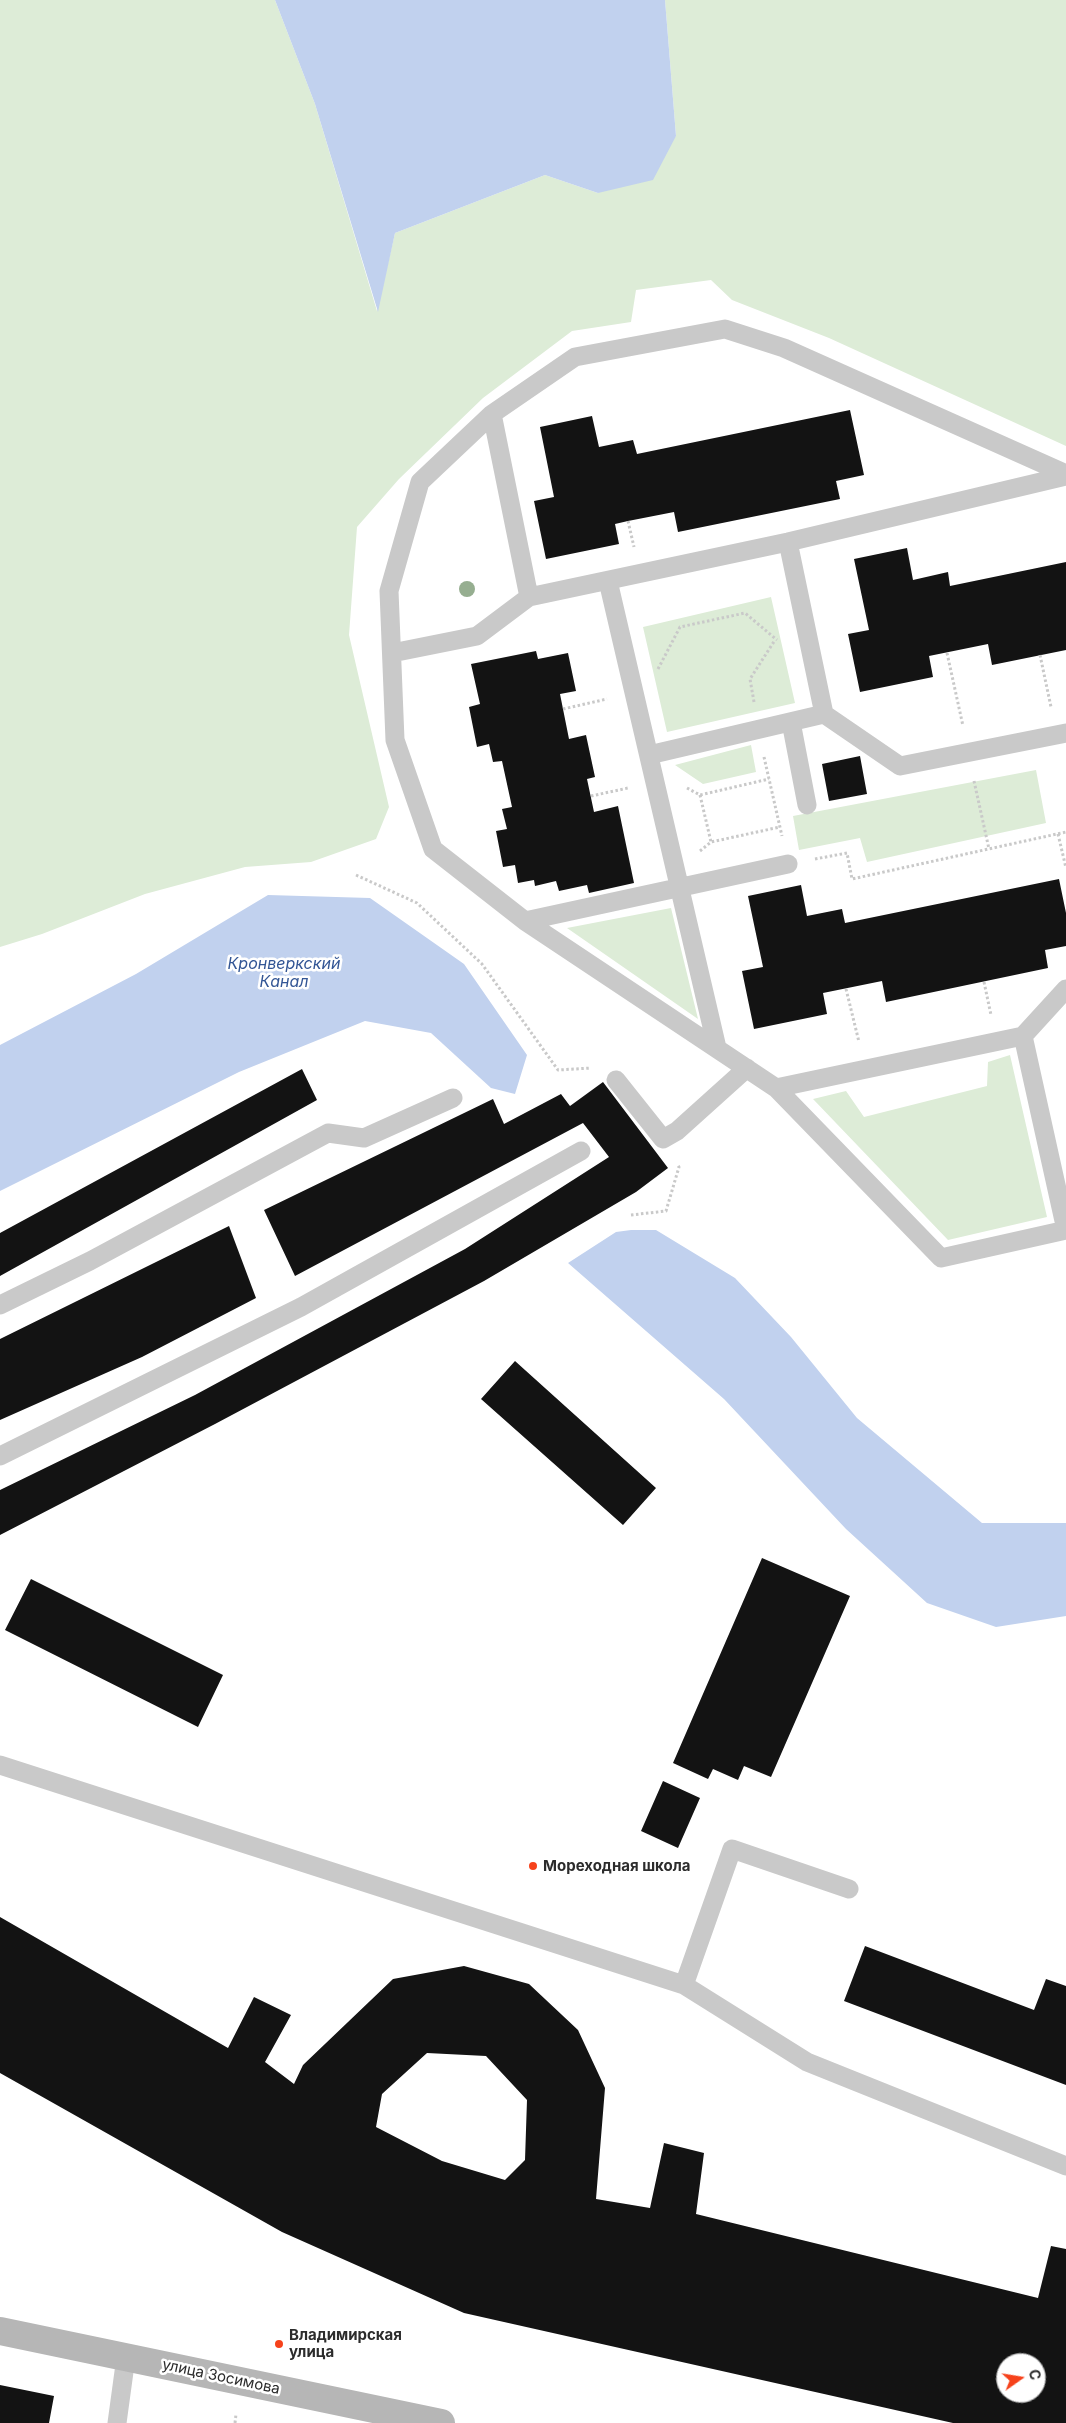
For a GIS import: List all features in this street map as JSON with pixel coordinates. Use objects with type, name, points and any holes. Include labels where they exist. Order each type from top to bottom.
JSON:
[{"type":"main road","name":"улица Зосимова","points":[[0,2331],[441,2423]]},
{"type":"lane","points":[[1023,1036],[1066,1230],[941,1258],[776,1088],[525,921],[433,849],[395,740],[389,591],[420,482],[492,414],[576,357],[725,328],[784,348],[1066,475]]},
{"type":"lane","points":[[492,414],[529,597]]},
{"type":"lane","points":[[392,653],[477,636],[529,597],[788,542],[1066,475]]},
{"type":"lane","points":[[788,542],[824,714],[900,766],[1061,734]]},
{"type":"lane","points":[[608,581],[717,1048]]},
{"type":"lane","points":[[650,761],[824,714]]},
{"type":"lane","points":[[790,722],[807,805]]},
{"type":"lane","points":[[525,921],[678,880],[788,864]]},
{"type":"lane","points":[[776,1088],[1023,1036],[1066,989]]},
{"type":"lane","points":[[616,1080],[663,1139],[677,1131],[747,1068]]},
{"type":"lane","points":[[0,1305],[90,1261],[328,1133],[364,1138],[453,1098]]},
{"type":"lane","points":[[0,1456],[301,1308],[581,1152]]},
{"type":"lane","points":[[0,1765],[684,1985],[807,2062],[1066,2166]]},
{"type":"lane","points":[[684,1985],[732,1849],[848,1889]]},
{"type":"lane","points":[[117,2423],[126,2357]]},
{"type":"path","points":[[630,676],[658,669],[680,627],[745,613],[775,640],[807,632]]},
{"type":"path","points":[[947,653],[989,849]]},
{"type":"path","points":[[1040,655],[1061,734]]},
{"type":"path","points":[[563,709],[589,703]]},
{"type":"path","points":[[650,761],[700,795],[711,842]]},
{"type":"path","points":[[700,795],[769,779]]},
{"type":"path","points":[[591,796],[606,793]]},
{"type":"path","points":[[678,880],[711,842],[780,827]]},
{"type":"path","points":[[788,864],[847,853],[852,879],[1066,832]]},
{"type":"path","points":[[1058,834],[1066,868]]},
{"type":"path","points":[[356,875],[417,903],[482,964],[558,1070],[598,1067],[616,1080]]},
{"type":"path","points":[[846,989],[865,1070]]},
{"type":"path","points":[[630,1215],[666,1211],[679,1167],[663,1139]]},
{"type":"path","points":[[235,2423],[236,2414]]},
{"type":"green space","points":[[0,0],[275,0],[315,104],[377,311],[395,233],[545,175],[598,193],[676,136],[665,0],[1066,0],[1066,446],[829,338],[732,300],[711,280],[636,290],[631,322],[572,331],[483,398],[399,479],[357,527],[349,635],[389,807],[376,839],[311,862],[245,867],[145,894],[42,934],[0,947]]},
{"type":"green space","points":[[771,597],[795,703],[667,732],[643,627]]},
{"type":"green space","points":[[751,745],[756,772],[703,784],[675,765]]},
{"type":"green space","points":[[1036,770],[1046,823],[867,862],[860,838],[799,850],[793,816]]},
{"type":"green space","points":[[671,908],[698,1019],[567,928]]},
{"type":"green space","points":[[1010,1055],[1047,1217],[948,1240],[813,1099],[846,1091],[864,1117],[987,1086],[988,1062]]},
{"type":"water","points":[[275,0],[665,0],[676,136],[653,180],[598,193],[545,175],[395,233],[378,312],[315,104]]},
{"type":"water","name":"Кронверкский Канал","points":[[268,895],[370,898],[464,964],[527,1055],[515,1094],[491,1088],[431,1033],[365,1021],[239,1072],[0,1191],[0,1045],[136,974]]},
{"type":"water","points":[[656,1230],[735,1278],[791,1337],[857,1418],[982,1523],[1066,1523],[1066,1616],[996,1627],[927,1603],[846,1529],[724,1399],[568,1263],[616,1232]]},
{"type":"building","points":[[850,410],[864,475],[836,481],[840,499],[678,532],[674,512],[628,521],[615,524],[619,544],[546,559],[534,501],[554,497],[540,427],[592,416],[599,447],[633,440],[637,454]]},
{"type":"building","points":[[907,548],[913,580],[948,572],[950,586],[1066,562],[1066,650],[992,665],[988,644],[929,656],[933,677],[860,692],[848,634],[869,630],[854,559]]},
{"type":"building","points":[[536,651],[538,659],[568,653],[576,691],[560,694],[569,739],[586,735],[595,777],[587,779],[594,812],[618,806],[634,883],[589,893],[587,885],[559,891],[556,881],[535,886],[534,880],[518,883],[515,865],[503,867],[496,831],[507,829],[502,809],[512,807],[502,761],[493,762],[489,744],[477,747],[469,707],[480,704],[471,664]]},
{"type":"building","points":[[860,756],[867,794],[829,801],[822,764]]},
{"type":"building","points":[[1059,879],[1066,913],[1066,946],[1045,950],[1048,968],[886,1002],[882,981],[823,993],[827,1014],[754,1029],[742,971],[763,967],[748,896],[801,885],[807,916],[842,909],[845,923]]},
{"type":"building","points":[[302,1069],[317,1100],[0,1276],[0,1233]]},
{"type":"building","points":[[603,1082],[668,1168],[636,1192],[484,1281],[215,1424],[0,1535],[0,1490],[195,1395],[465,1249],[609,1157],[583,1123],[295,1276],[264,1210],[493,1099],[504,1124],[561,1094],[570,1106]]},
{"type":"building","points":[[229,1226],[256,1298],[142,1357],[0,1420],[0,1339]]},
{"type":"building","points":[[515,1361],[656,1488],[623,1525],[481,1399]]},
{"type":"building","points":[[762,1558],[850,1596],[771,1777],[744,1766],[738,1780],[713,1769],[708,1779],[673,1763]]},
{"type":"building","points":[[31,1579],[223,1675],[198,1727],[5,1630]]},
{"type":"building","points":[[663,1781],[700,1798],[678,1848],[641,1831]]},
{"type":"building","points":[[0,1917],[228,2048],[254,1997],[291,2015],[265,2062],[294,2084],[303,2065],[393,1979],[464,1966],[529,1984],[578,2030],[605,2088],[596,2199],[650,2208],[664,2143],[704,2153],[696,2214],[1038,2298],[1051,2246],[1066,2249],[1066,2423],[953,2423],[464,2313],[282,2232],[0,2073]],"holes":[[[427,2053],[486,2056],[527,2100],[525,2160],[505,2180],[442,2161],[376,2127],[382,2094]]]},
{"type":"building","points":[[865,1946],[1034,2010],[1046,1979],[1066,1986],[1066,2085],[844,2001]]},
{"type":"building","points":[[0,2385],[54,2396],[49,2423],[0,2423]]},
{"type":"place","name":"Мореходная школа","points":[[533,1866]]},
{"type":"place","name":"Владимирская улица","points":[[279,2344]]}]
